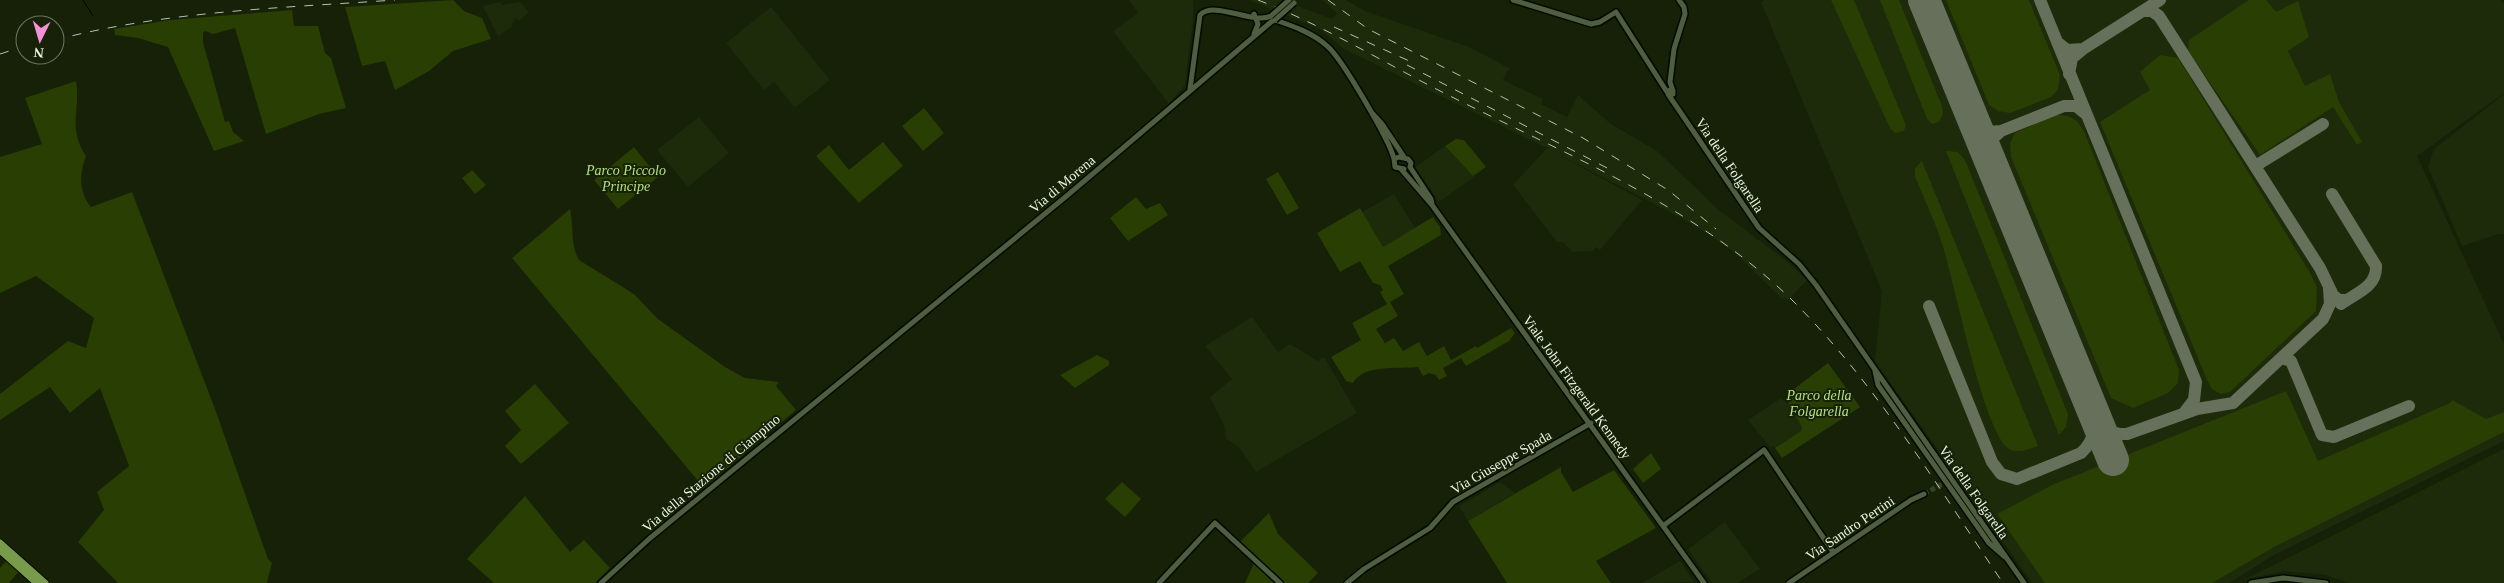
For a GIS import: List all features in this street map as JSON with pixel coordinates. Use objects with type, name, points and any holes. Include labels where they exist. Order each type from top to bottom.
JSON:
[{"type":"main road","points":[[0,543],[45,583]]},
{"type":"main road","points":[[0,550],[36,583]]},
{"type":"street","points":[[1513,0],[1579,22],[1596,24],[1616,12],[1658,77],[1671,92]]},
{"type":"street","points":[[1671,92],[1670,82],[1674,49],[1685,14],[1684,7],[1679,0]]},
{"type":"street","name":"Via di Morena","points":[[839,382],[1065,197],[1293,1]]},
{"type":"street","points":[[1189,92],[1193,82],[1200,15],[1210,3]]},
{"type":"street","points":[[1241,8],[1264,18],[1273,18],[1312,35],[1330,48],[1372,114],[1394,159],[1404,158],[1382,124],[1372,114]]},
{"type":"street","points":[[1252,37],[1258,24],[1254,14]]},
{"type":"street","points":[[1194,68],[1198,73],[1207,76]]},
{"type":"street","name":"Via della Folgarella","points":[[1671,92],[1681,111],[1759,228],[1806,272],[2024,583]]},
{"type":"street","name":"Viale John Fitzgerald Kennedy","points":[[1404,158],[1410,161],[1410,167],[1431,199],[1432,204]]},
{"type":"street","name":"Viale John Fitzgerald Kennedy","points":[[1394,159],[1396,167],[1401,169],[1432,204],[1704,583]]},
{"type":"street","points":[[1401,169],[1410,167]]},
{"type":"street","name":"Via della Stazione di Ciampino","points":[[601,583],[648,539],[839,382]]},
{"type":"street","name":"Via Giuseppe Spada","points":[[1347,583],[1364,569],[1430,528],[1453,502],[1591,423]]},
{"type":"street","points":[[1663,526],[1764,450],[1833,552]]},
{"type":"street","name":"Via Sandro Pertini","points":[[1789,583],[1911,500],[1924,494]]},
{"type":"street","points":[[1159,583],[1215,523],[1280,583]]},
{"type":"street","points":[[2251,583],[2287,578],[2326,583]]},
{"type":"shaded area","points":[[1129,0],[1193,0],[1193,19],[1185,85],[1169,104],[1113,31],[1138,13]]},
{"type":"shaded area","points":[[1249,0],[1281,0],[1332,19],[1337,13],[1322,0],[1346,0],[1365,11],[1469,47],[1511,69],[1507,71],[1503,80],[1543,99],[1541,104],[1567,117],[1578,95],[1611,124],[1657,151],[1719,210],[1789,263],[1807,280],[1788,300],[1785,297],[1782,299],[1734,252],[1711,236],[1687,221],[1550,150],[1642,200],[1600,250],[1596,247],[1592,251],[1572,252],[1563,242],[1557,242],[1513,185],[1547,148],[1344,49],[1320,29]]},
{"type":"shaded area","points":[[1764,0],[2501,0],[2504,4],[2504,93],[2417,156],[2504,344],[2504,441],[2274,555],[2229,583],[2032,583],[1875,361],[1882,291],[1761,2]]},
{"type":"shaded area","points":[[501,2],[502,5],[520,2],[529,12],[519,21],[516,18],[512,24],[513,26],[498,36],[483,6]]},
{"type":"shaded area","points":[[771,7],[830,80],[795,108],[774,82],[764,90],[726,43]]},
{"type":"shaded area","points":[[2504,94],[2504,234],[2462,246],[2428,167],[2434,149]]},
{"type":"shaded area","points":[[699,117],[729,153],[688,187],[657,150]]},
{"type":"shaded area","points":[[1445,146],[1474,177],[1439,202],[1415,167]]},
{"type":"shaded area","points":[[1394,194],[1415,228],[1383,247],[1362,212]]},
{"type":"shaded area","points":[[1252,317],[1278,352],[1290,344],[1318,361],[1324,357],[1357,413],[1256,472],[1238,446],[1226,439],[1224,425],[1210,397],[1232,379],[1205,346]]},
{"type":"shaded area","points":[[1781,398],[1788,404],[1802,427],[1801,431],[1775,448],[1773,446],[1770,447],[1748,420]]},
{"type":"shaded area","points":[[2504,449],[2504,583],[2349,583],[2326,575],[2284,571],[2246,579]]},
{"type":"shaded area","points":[[1500,482],[1515,493],[1468,521],[1459,506]]},
{"type":"shaded area","points":[[1725,522],[1760,569],[1737,583],[1712,583],[1688,549]]},
{"type":"shaded area","points":[[1680,561],[1694,582],[1642,583]]},
{"type":"green space","points":[[453,0],[464,11],[482,18],[491,39],[453,51],[429,71],[395,90],[385,61],[362,66],[345,7]]},
{"type":"green space","points":[[1831,0],[1854,0],[1906,125],[1904,131],[1895,133],[1890,128]]},
{"type":"green space","points":[[1880,0],[1899,0],[1942,106],[1943,114],[1939,122],[1932,124],[1927,119]]},
{"type":"green space","points":[[1946,0],[2029,0],[2060,75],[2058,90],[2051,97],[2010,113],[1998,111],[1989,105]]},
{"type":"green space","points":[[2249,0],[2266,0],[2276,12],[2298,1],[2309,37],[2288,51],[2305,86],[2330,74],[2339,102],[2362,142],[2357,145],[2333,107],[2260,155],[2188,51],[2189,40]]},
{"type":"green space","points":[[292,10],[294,26],[318,26],[325,53],[331,58],[346,108],[319,114],[266,134],[235,28],[213,34],[205,31],[203,33],[203,42],[225,122],[229,121],[233,132],[244,141],[214,151],[168,47],[138,38],[115,35],[114,29],[170,20]]},
{"type":"green space","points":[[2160,55],[2178,58],[2317,287],[2316,311],[2230,392],[2221,394],[2212,389],[2207,380],[2100,122],[2150,90],[2140,72]]},
{"type":"green space","points":[[76,81],[77,136],[86,156],[81,176],[84,195],[91,207],[132,192],[215,409],[268,559],[272,563],[267,583],[118,583],[78,542],[104,510],[97,492],[129,466],[100,388],[70,413],[50,387],[0,420],[0,394],[68,341],[86,348],[94,318],[36,276],[0,293],[0,157],[42,144],[25,98]]},
{"type":"green space","points":[[924,108],[944,133],[923,151],[902,126]]},
{"type":"green space","points":[[2055,115],[2072,118],[2084,131],[2179,370],[2178,383],[2168,393],[2133,408],[2111,398],[2011,157],[2010,143],[2015,133]]},
{"type":"green space","points":[[1456,139],[1464,140],[1486,167],[1473,176],[1445,146]]},
{"type":"green space","points":[[883,142],[903,166],[859,203],[816,156],[829,145],[849,170]]},
{"type":"green space","name":"Parco Piccolo Principe","points":[[634,147],[658,177],[618,209],[594,180]]},
{"type":"green space","points":[[1946,151],[1958,152],[1965,160],[2068,414],[2066,427],[2059,435]]},
{"type":"green space","points":[[1922,161],[2038,446],[2028,450],[2009,449],[1999,437],[1990,416],[1971,355],[1943,247],[1915,176],[1915,168]]},
{"type":"green space","points":[[472,170],[486,185],[475,194],[462,178]]},
{"type":"green space","points":[[1278,172],[1299,208],[1287,215],[1266,179]]},
{"type":"green space","points":[[1136,197],[1146,209],[1160,203],[1168,215],[1128,241],[1110,218]]},
{"type":"green space","points":[[1360,208],[1383,247],[1433,217],[1440,227],[1441,235],[1388,266],[1404,294],[1390,302],[1398,316],[1376,329],[1385,343],[1394,338],[1403,351],[1419,342],[1427,356],[1444,346],[1451,360],[1476,346],[1477,348],[1511,328],[1515,333],[1509,341],[1466,366],[1461,358],[1443,368],[1447,376],[1439,380],[1436,375],[1429,373],[1423,376],[1418,367],[1373,370],[1358,377],[1353,383],[1346,381],[1331,357],[1361,340],[1352,323],[1387,304],[1380,292],[1383,290],[1380,285],[1373,283],[1360,261],[1340,272],[1317,233]]},
{"type":"green space","points":[[570,209],[574,248],[579,260],[634,294],[658,319],[725,367],[745,378],[779,382],[776,386],[796,410],[704,488],[512,258]]},
{"type":"green space","points":[[1097,355],[1109,361],[1109,365],[1075,388],[1060,375]]},
{"type":"green space","name":"Parco della Folgarella","points":[[1828,363],[1860,407],[1782,458],[1775,448],[1801,431],[1802,427],[1788,404],[1793,395],[1790,392]]},
{"type":"green space","points":[[535,384],[569,423],[521,464],[505,446],[521,430],[505,411]]},
{"type":"green space","points":[[2286,391],[2318,461],[2450,403],[2452,400],[2486,419],[2504,412],[2504,432],[2274,547],[2212,583],[2045,583],[1997,514],[2052,485]]},
{"type":"green space","points":[[1651,453],[1661,469],[1643,483],[1633,469]]},
{"type":"green space","points":[[1561,467],[1561,472],[1573,492],[1614,470],[1656,528],[1596,561],[1611,583],[1507,583],[1468,521]]},
{"type":"green space","points":[[1122,482],[1141,499],[1125,517],[1105,499]]},
{"type":"green space","points":[[525,496],[570,552],[584,540],[610,568],[595,583],[494,583],[467,559]]},
{"type":"green space","points":[[1269,513],[1278,534],[1318,573],[1308,583],[1283,583],[1239,543]]},
{"type":"green space","points":[[9,558],[21,569],[9,583],[0,583],[0,568]]},
{"type":"green space","points":[[1254,563],[1274,583],[1245,583]]},
{"type":"waterway","points":[[83,0],[93,16]]},
{"type":"taxiway","points":[[2040,0],[2196,382],[2194,400],[2184,413]]},
{"type":"taxiway","points":[[2083,49],[2160,0]]},
{"type":"taxiway","points":[[2143,11],[2152,11],[2159,16],[2320,268],[2333,295],[2339,300],[2347,300]]},
{"type":"taxiway","points":[[2057,42],[2067,50],[2083,49],[2072,58],[2069,74]]},
{"type":"taxiway","points":[[1988,155],[1992,139],[2001,131],[2064,106],[2076,106],[2086,114]]},
{"type":"taxiway","points":[[1974,121],[1988,132],[2001,131]]},
{"type":"taxiway","points":[[2253,163],[2257,165],[2323,124]]},
{"type":"taxiway","points":[[2332,194],[2376,266],[2373,279],[2369,284],[2359,293],[2341,304]]},
{"type":"taxiway","points":[[2094,413],[2107,429],[2116,433],[2127,434],[2197,409],[2233,403],[2323,319],[2330,304],[2329,289]]},
{"type":"taxiway","points":[[1929,306],[1992,462],[2001,474],[2017,479],[2081,453],[2092,438],[2094,427],[2092,409]]},
{"type":"taxiway","points":[[2281,358],[2291,361],[2322,435],[2334,437],[2409,406]]},
{"type":"runway","points":[[1924,0],[2113,460]]},
{"type":"tunnel","points":[[1924,494],[1946,482]]},
{"type":"railway","points":[[65,38],[139,23],[224,12],[395,0]]},
{"type":"railway","points":[[1258,0],[1307,21],[1450,96],[1628,185],[1672,209],[1714,236],[1754,266],[1791,299],[1822,331],[1878,400],[1929,472],[2003,583]]},
{"type":"railway","points":[[1328,0],[1368,29],[1583,138],[1668,190],[1716,229]]},
{"type":"railway","points":[[1334,27],[1416,64]]},
{"type":"railway","points":[[0,54],[15,49]]},
{"type":"railway","points":[[1407,65],[1611,170]]}]
